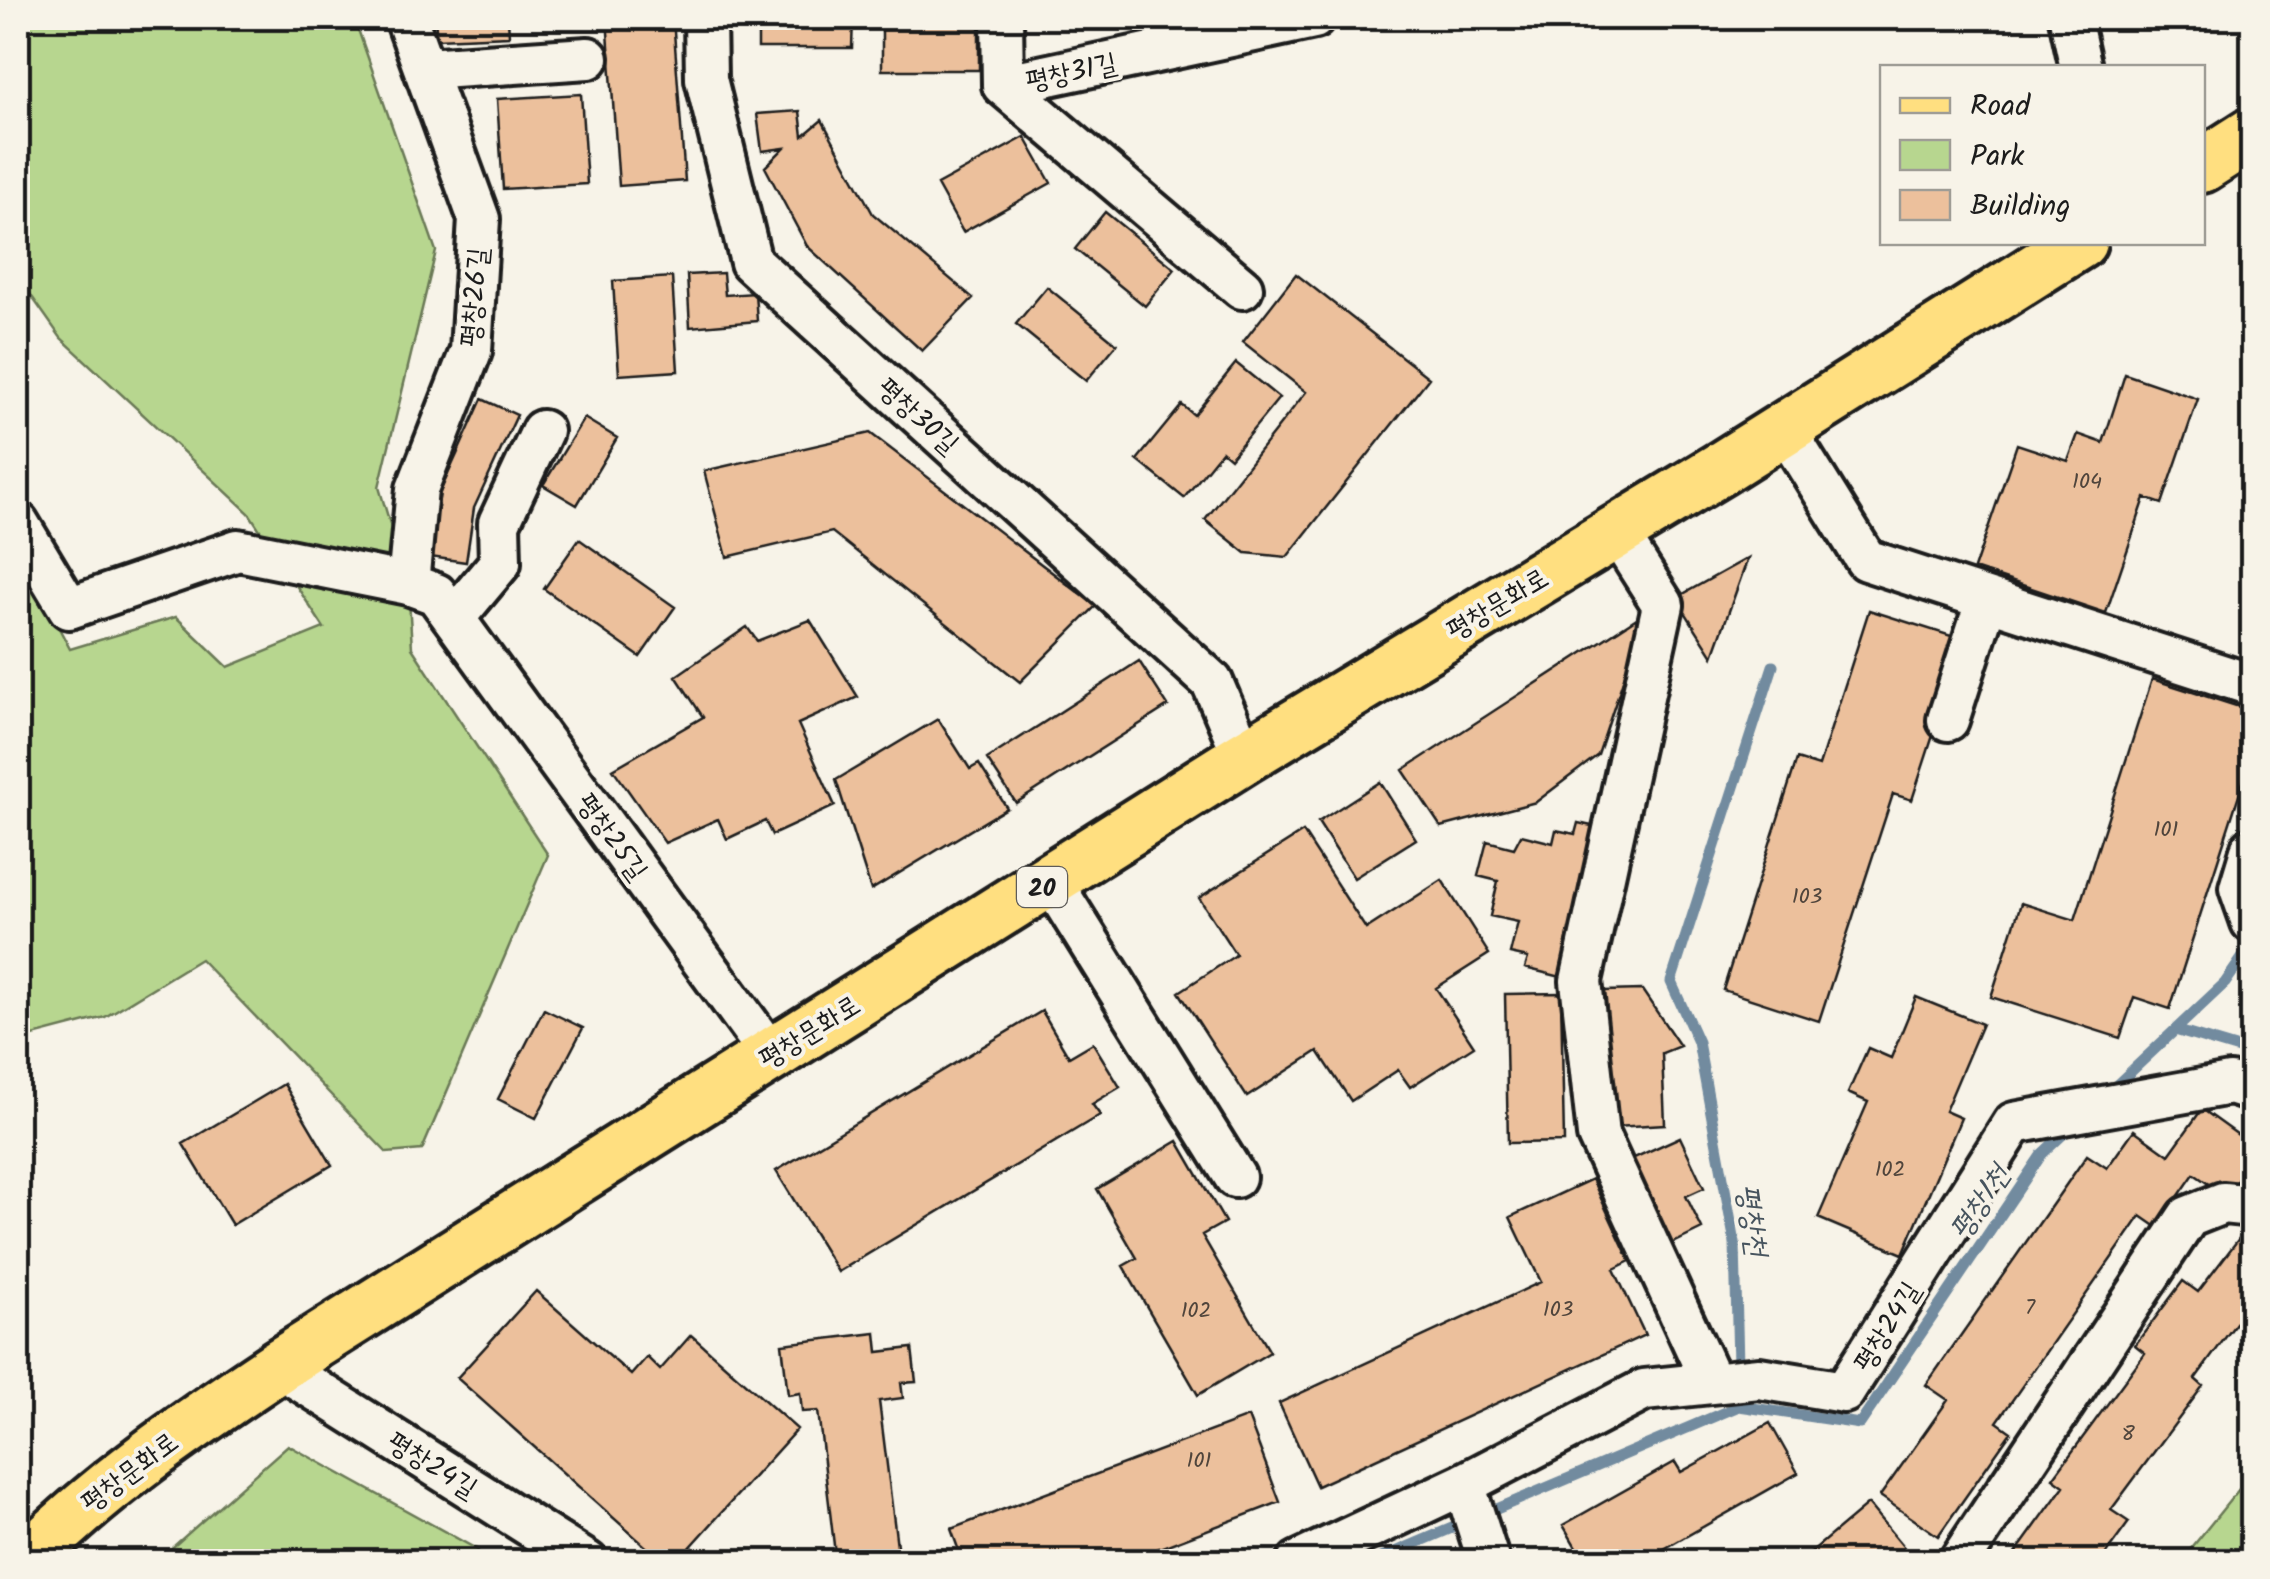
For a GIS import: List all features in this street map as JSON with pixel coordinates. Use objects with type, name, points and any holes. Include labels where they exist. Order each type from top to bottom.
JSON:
[{"type":"main road","points":[[2205,164],[2252,134]]},
{"type":"main road","name":"평창문화로","points":[[24,1562],[76,1511],[151,1452],[278,1366],[1244,757],[1784,428],[2075,245]]},
{"type":"street","name":"평창26길","points":[[406,18],[479,218],[471,351],[416,490],[408,584]]},
{"type":"street","name":"평창30길","points":[[705,18],[706,79],[751,262],[1212,682],[1244,757]]},
{"type":"street","name":"평창31길","points":[[1002,18],[1004,85],[1242,288]]},
{"type":"street","name":"평창31길","points":[[1004,85],[1314,18]]},
{"type":"street","points":[[2070,18],[2080,65]]},
{"type":"street","points":[[424,69],[588,58]]},
{"type":"street","points":[[1784,428],[1866,560],[1986,602],[2252,684]]},
{"type":"street","points":[[454,618],[500,562],[500,523],[542,431]]},
{"type":"street","name":"평창25길","points":[[18,524],[69,608],[238,550],[408,584],[436,594],[772,1055]]},
{"type":"street","points":[[1616,531],[1663,605],[1581,981],[1598,1135],[1710,1381]]},
{"type":"street","points":[[1948,720],[1986,602]]},
{"type":"street","points":[[2252,848],[2240,888],[2252,922]]},
{"type":"street","points":[[1051,881],[1235,1176]]},
{"type":"street","name":"평창24길","points":[[1298,1562],[1464,1484],[1644,1390],[1759,1378],[1844,1392],[2014,1124],[2230,1084],[2252,1091]]},
{"type":"street","points":[[1959,1562],[2188,1217],[2223,1204],[2252,1206]]},
{"type":"street","name":"평창24길","points":[[278,1366],[586,1562]]},
{"type":"street","points":[[1464,1484],[1488,1562]]},
{"type":"green space","points":[[18,18],[354,18],[436,251],[379,487],[408,584],[412,648],[548,855],[422,1150],[387,1153],[200,959],[105,1017],[18,1040],[18,550],[70,649],[176,617],[228,667],[324,628],[249,513],[61,338],[18,277]]},
{"type":"green space","points":[[288,1445],[478,1550],[470,1562],[157,1561]]},
{"type":"green space","points":[[2252,1473],[2252,1561],[2181,1561]]},
{"type":"building","points":[[435,18],[508,18],[509,36],[437,39]]},
{"type":"building","points":[[607,18],[673,18],[685,181],[619,186]]},
{"type":"building","points":[[758,18],[853,18],[852,48],[758,48]]},
{"type":"building","points":[[882,18],[979,18],[979,70],[882,70]]},
{"type":"building","points":[[581,94],[587,184],[503,189],[497,99]]},
{"type":"building","points":[[800,111],[803,136],[822,120],[873,214],[973,298],[922,351],[807,246],[765,167],[784,148],[762,151],[757,114]]},
{"type":"building","points":[[1025,137],[1051,183],[963,232],[937,185]]},
{"type":"building","points":[[1105,212],[1175,269],[1145,306],[1075,249]]},
{"type":"building","points":[[723,273],[725,295],[755,293],[757,321],[690,327],[687,275]]},
{"type":"building","points":[[1296,274],[1429,378],[1287,557],[1246,553],[1205,520],[1306,392],[1243,342]]},
{"type":"building","points":[[672,277],[678,371],[619,375],[613,281]]},
{"type":"building","points":[[1047,287],[1117,344],[1086,381],[1016,324]]},
{"type":"building","points":[[1236,363],[1279,398],[1230,458],[1222,451],[1184,498],[1137,460],[1182,405],[1194,415]]},
{"type":"building","points":[[2125,374],[2198,399],[2162,504],[2145,498],[2106,613],[1974,569],[2017,444],[2068,461],[2078,434],[2103,443]]},
{"type":"building","points":[[482,399],[517,415],[474,508],[466,562],[430,557],[440,492]]},
{"type":"building","points":[[584,418],[617,438],[577,505],[543,485]]},
{"type":"building","points":[[870,433],[1096,606],[1020,682],[832,532],[727,557],[704,471]]},
{"type":"building","points":[[579,539],[675,607],[640,657],[544,589]]},
{"type":"building","points":[[1748,558],[1713,656],[1676,598]]},
{"type":"building","points":[[1869,610],[1964,640],[1912,800],[1893,794],[1819,1021],[1723,990],[1797,759],[1819,766]]},
{"type":"building","points":[[1646,612],[1598,755],[1536,802],[1441,827],[1403,770]]},
{"type":"building","points":[[810,620],[858,697],[798,724],[835,806],[772,835],[765,821],[727,839],[718,819],[665,843],[613,769],[703,717],[676,676],[747,627],[757,641]]},
{"type":"building","points":[[1139,661],[1168,706],[1016,803],[987,759]]},
{"type":"building","points":[[2152,679],[2252,711],[2252,754],[2170,1009],[2134,997],[2120,1038],[1991,997],[2021,903],[2075,920]]},
{"type":"building","points":[[938,719],[970,769],[979,764],[1007,808],[871,890],[836,780]]},
{"type":"building","points":[[1380,782],[1416,839],[1354,878],[1318,822]]},
{"type":"building","points":[[1578,823],[1601,828],[1565,978],[1525,968],[1528,958],[1510,954],[1518,922],[1490,916],[1498,881],[1478,876],[1487,841],[1514,848],[1521,835],[1553,843],[1556,830],[1575,834]]},
{"type":"building","points":[[1303,832],[1366,929],[1442,880],[1489,954],[1436,988],[1474,1046],[1410,1087],[1398,1070],[1351,1101],[1318,1051],[1247,1097],[1179,992],[1236,955],[1199,898]]},
{"type":"building","points":[[1642,990],[1680,1046],[1662,1053],[1665,1124],[1615,1127],[1604,991]]},
{"type":"building","points":[[1561,993],[1564,1142],[1508,1143],[1505,994]]},
{"type":"building","points":[[1916,997],[1982,1024],[1945,1111],[1961,1118],[1903,1254],[1818,1218],[1868,1102],[1848,1093],[1868,1048],[1891,1058]]},
{"type":"building","points":[[544,1009],[583,1028],[536,1118],[498,1099]]},
{"type":"building","points":[[1042,1011],[1069,1057],[1093,1043],[1120,1087],[1092,1104],[1100,1115],[838,1272],[776,1171]]},
{"type":"building","points":[[284,1084],[332,1165],[232,1225],[183,1144]]},
{"type":"building","points":[[2202,1109],[2252,1145],[2252,1159],[2226,1196],[2194,1174],[2157,1227],[2141,1216],[1997,1422],[2011,1432],[1938,1536],[1880,1496],[1948,1400],[1926,1385],[2087,1155],[2107,1168],[2134,1130],[2169,1155]]},
{"type":"building","points":[[1680,1137],[1704,1188],[1686,1196],[1702,1229],[1665,1247],[1625,1162]]},
{"type":"building","points":[[1178,1141],[1225,1222],[1202,1235],[1270,1352],[1198,1395],[1123,1266],[1137,1258],[1097,1189]]},
{"type":"building","points":[[1592,1179],[1630,1261],[1614,1269],[1645,1335],[1317,1486],[1279,1403],[1541,1282],[1510,1217]]},
{"type":"building","points":[[2243,1233],[2252,1241],[2252,1328],[2239,1319],[2195,1379],[2203,1386],[2111,1510],[2129,1522],[2100,1562],[2009,1562],[2064,1486],[2053,1478],[2145,1353],[2135,1345],[2183,1281],[2198,1292]]},
{"type":"building","points":[[536,1291],[631,1375],[647,1357],[660,1370],[691,1335],[797,1429],[677,1562],[663,1562],[457,1378]]},
{"type":"building","points":[[876,1333],[878,1352],[912,1348],[916,1382],[901,1383],[903,1398],[879,1401],[899,1562],[836,1562],[818,1411],[802,1412],[800,1393],[788,1395],[782,1344]]},
{"type":"building","points":[[1248,1417],[1280,1502],[1123,1562],[963,1562],[951,1529]]},
{"type":"building","points":[[1770,1423],[1798,1473],[1641,1562],[1600,1562],[1596,1555],[1584,1561],[1563,1525],[1675,1462],[1681,1472]]},
{"type":"building","points":[[1868,1504],[1916,1562],[1799,1562]]},
{"type":"waterway","name":"평창천","points":[[1372,1562],[1739,1406],[1735,1243],[1698,1042],[1671,982],[1773,666]]},
{"type":"waterway","name":"평창1천","points":[[2106,1095],[2225,983],[2252,944]]},
{"type":"waterway","points":[[2175,1030],[2252,1053]]},
{"type":"waterway","name":"평창1천","points":[[1739,1406],[1860,1424],[2042,1154],[2074,1124]]}]
